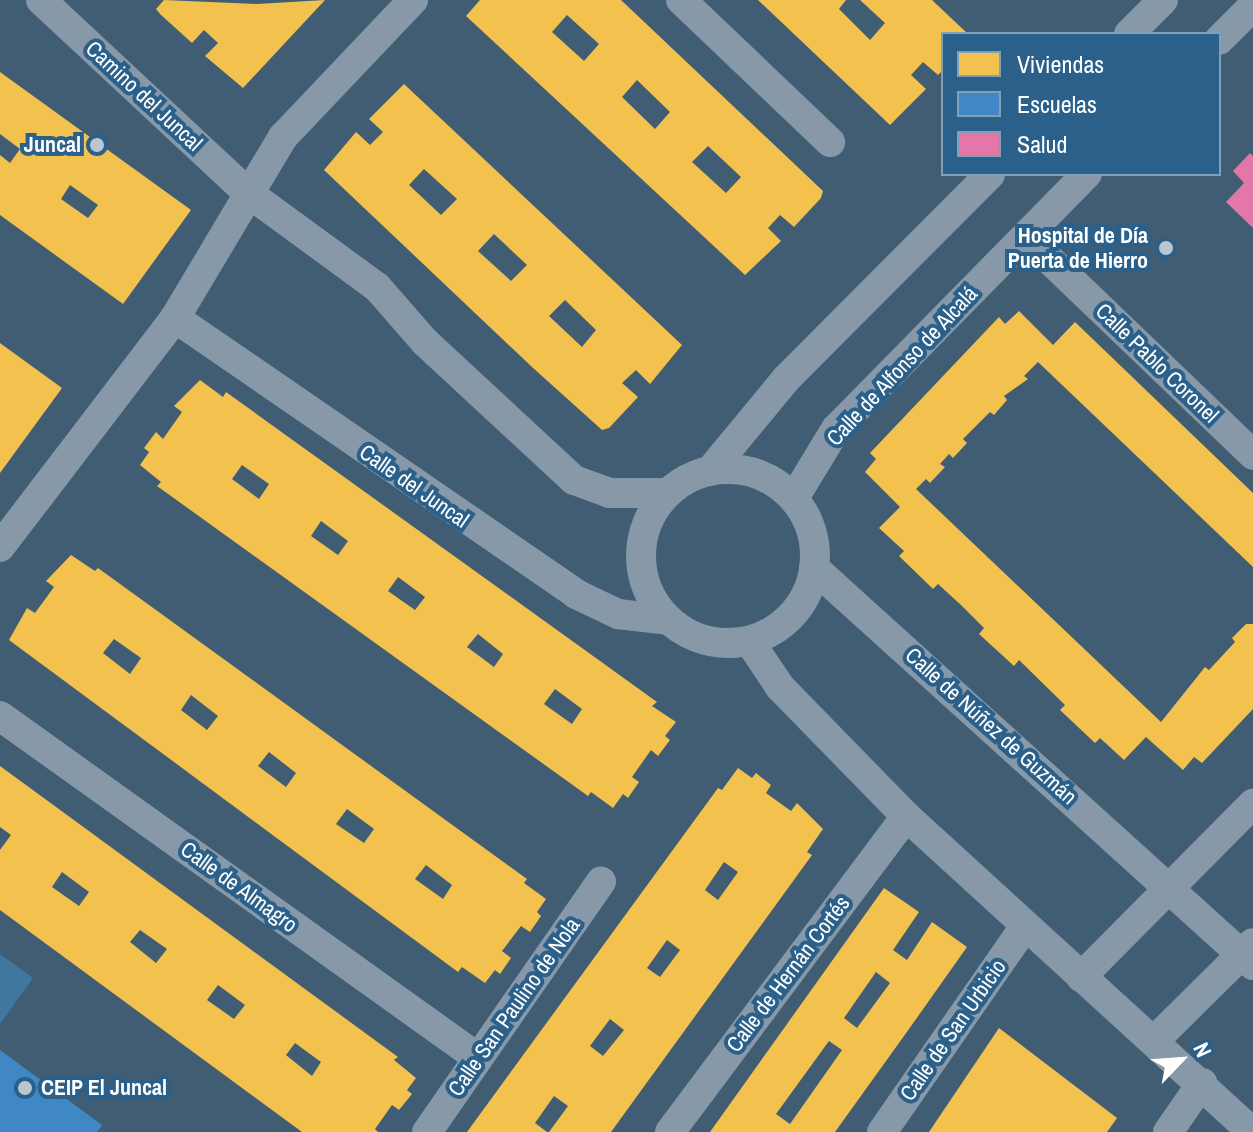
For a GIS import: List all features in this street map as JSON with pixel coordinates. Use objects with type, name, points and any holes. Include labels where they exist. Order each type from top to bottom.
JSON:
[{"type":"street","name":"Camino del Juncal","points":[[41,0],[247,192]]},
{"type":"street","points":[[0,547],[175,318],[247,192],[283,137],[413,0]]},
{"type":"street","points":[[681,0],[830,142]]},
{"type":"street","points":[[1131,32],[1163,0]]},
{"type":"street","points":[[1221,38],[1253,6]]},
{"type":"street","points":[[710,471],[745,470],[772,480],[794,498],[810,523],[814,568],[799,609],[777,630],[750,642],[720,644],[691,636],[668,620],[651,598],[642,571],[641,542],[650,516],[667,493],[710,471],[786,379],[988,176]]},
{"type":"street","name":"Calle de Alfonso de Alcalá","points":[[794,498],[836,429],[1085,176]]},
{"type":"street","points":[[247,192],[377,287],[425,342],[574,480],[609,493],[667,493]]},
{"type":"street","name":"Calle Pablo Coronel","points":[[1026,237],[1253,455]]},
{"type":"street","name":"Calle del Juncal","points":[[175,318],[576,594],[618,614],[668,620]]},
{"type":"street","name":"Calle de Núñez de Guzmán","points":[[814,568],[1249,954],[1154,1041]]},
{"type":"street","points":[[750,642],[780,687],[906,816],[1024,928],[1202,1083],[1252,1132]]},
{"type":"street","name":"Calle de Almagro","points":[[0,716],[478,1058]]},
{"type":"street","points":[[1081,977],[1168,885],[1253,804]]},
{"type":"street","name":"Calle de Hernán Cortés","points":[[670,1132],[906,816]]},
{"type":"street","name":"Calle San Paulino de Nola","points":[[427,1132],[601,882]]},
{"type":"street","name":"Calle de San Urbicio","points":[[882,1132],[1024,928]]},
{"type":"street","points":[[1168,1132],[1202,1083]]},
{"type":"shaded area","points":[[0,954],[33,978],[0,1024]]},
{"type":"building: Viviendas","points":[[164,0],[257,4],[325,0],[243,88],[205,56],[218,43],[204,30],[192,43],[160,14],[156,9]]},
{"type":"building: Viviendas","points":[[480,0],[621,0],[823,191],[821,198],[794,227],[780,215],[768,228],[781,241],[745,275],[466,16]],"holes":[[[567,15],[599,44],[584,61],[552,32]],[[637,80],[670,112],[655,129],[622,97]],[[708,146],[741,177],[726,193],[692,162]]]},
{"type":"building: Viviendas","points":[[758,0],[846,0],[839,9],[870,40],[885,23],[860,0],[932,0],[966,32],[941,32],[941,72],[938,75],[923,62],[911,75],[926,89],[890,125]]},
{"type":"building: Viviendas","points":[[0,72],[191,210],[123,304],[0,215],[0,155],[10,163],[20,149],[0,134]],"holes":[[[70,185],[98,205],[88,218],[61,199]]]},
{"type":"building: Viviendas","points":[[404,84],[682,345],[650,384],[636,370],[622,383],[638,397],[609,428],[602,430],[532,367],[324,170],[356,132],[370,145],[383,132],[369,119]],"holes":[[[424,169],[457,199],[441,215],[409,185]],[[494,234],[527,265],[511,281],[478,251]],[[565,300],[596,330],[582,347],[549,316]]]},
{"type":"building: Viviendas","points":[[1019,311],[1053,345],[1075,322],[1253,493],[1253,567],[1038,362],[1024,376],[1028,379],[1004,396],[1007,400],[994,415],[990,412],[963,439],[967,443],[953,458],[949,454],[940,464],[945,467],[930,483],[926,479],[916,489],[1161,722],[1205,667],[1209,670],[1235,642],[1232,638],[1246,624],[1253,624],[1253,709],[1202,763],[1194,757],[1183,770],[1146,737],[1124,760],[1100,738],[1095,743],[1060,710],[1065,705],[1019,660],[1014,666],[979,634],[984,628],[938,584],[933,589],[899,556],[904,551],[879,528],[900,507],[865,472],[876,459],[870,453],[999,317],[1005,324]]},
{"type":"building: Viviendas","points":[[0,343],[62,388],[0,473]]},
{"type":"building: Viviendas","points":[[200,380],[223,397],[226,392],[657,702],[652,706],[676,722],[665,736],[670,740],[658,756],[651,750],[632,777],[639,782],[628,798],[623,794],[613,808],[591,792],[588,796],[157,486],[161,482],[140,465],[149,452],[144,448],[156,432],[163,439],[182,412],[174,406]],"holes":[[[242,465],[269,484],[259,499],[232,479]],[[321,521],[348,541],[338,555],[311,536]],[[398,577],[425,597],[415,610],[388,591]],[[478,634],[503,654],[494,667],[467,647]],[[555,689],[582,709],[572,724],[544,704]]]},
{"type":"building: Viviendas","points":[[71,555],[95,571],[98,568],[527,879],[524,883],[546,899],[537,912],[541,916],[530,932],[521,926],[502,951],[511,958],[500,974],[495,970],[485,983],[462,967],[458,972],[9,640],[27,608],[35,613],[54,587],[46,581]],"holes":[[[114,639],[141,658],[130,674],[103,653]],[[191,695],[218,716],[207,730],[181,710]],[[269,752],[296,773],[286,787],[258,766]],[[347,809],[374,829],[364,843],[336,824]],[[426,865],[452,885],[443,899],[415,879]]]},
{"type":"building: Viviendas","points":[[0,766],[398,1057],[394,1060],[416,1078],[407,1090],[412,1094],[399,1110],[392,1105],[375,1129],[378,1132],[302,1132],[0,910],[0,850],[11,835],[0,827]],"holes":[[[62,872],[89,892],[79,906],[52,887]],[[140,930],[167,949],[156,963],[130,942]],[[218,985],[245,1005],[234,1019],[207,1000]],[[295,1043],[321,1062],[312,1076],[286,1055]]]},
{"type":"building: Viviendas","points":[[738,768],[752,778],[756,773],[771,785],[766,793],[791,811],[797,803],[823,829],[807,852],[812,855],[611,1132],[549,1132],[568,1106],[554,1096],[535,1123],[547,1132],[467,1132],[718,788],[722,790]],"holes":[[[724,862],[738,872],[718,900],[705,890]],[[667,940],[680,950],[660,977],[647,968]],[[610,1019],[624,1030],[603,1056],[590,1046]]]},
{"type":"building: Viviendas","points":[[884,888],[919,912],[893,950],[907,960],[932,922],[967,947],[835,1132],[710,1132]],"holes":[[[876,972],[890,983],[857,1028],[844,1018]],[[829,1041],[842,1050],[790,1124],[776,1114]]]},
{"type":"building: Viviendas","points":[[999,1028],[1117,1118],[1107,1132],[929,1132]]},
{"type":"building: Escuelas","name":"CEIP El Juncal","points":[[0,1050],[102,1125],[97,1132],[0,1132]]},
{"type":"building: Salud","points":[[1250,153],[1253,156],[1253,228],[1226,202],[1244,183],[1233,171]]},
{"type":"place","name":"Juncal","points":[[97,145]]},
{"type":"place","name":"Hospital de Día Puerta de Hierro","points":[[1166,248]]},
{"type":"place","name":"CEIP El Juncal","points":[[25,1088]]}]
